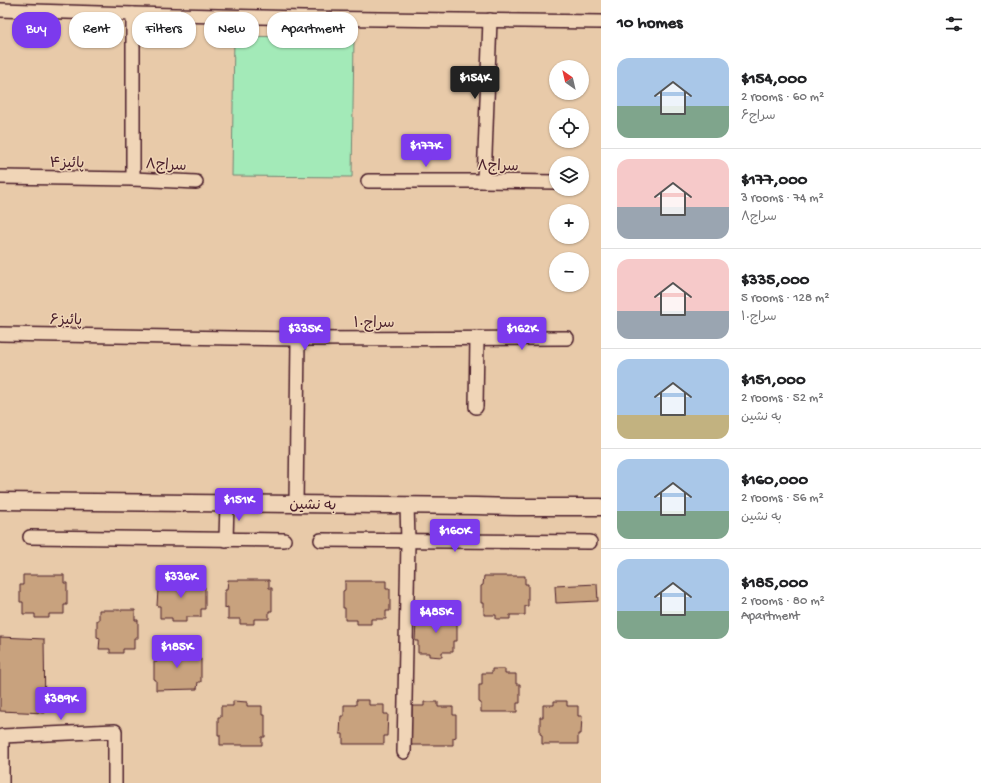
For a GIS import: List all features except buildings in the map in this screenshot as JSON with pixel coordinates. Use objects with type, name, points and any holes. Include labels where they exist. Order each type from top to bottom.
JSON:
[{"type":"street","points":[[0,10],[132,14]]},
{"type":"street","points":[[196,15],[601,22]]},
{"type":"street","points":[[484,181],[490,20]]},
{"type":"street","points":[[133,48],[133,179]]},
{"type":"street","name":"پائیز۴","points":[[0,177],[133,179]]},
{"type":"street","name":"۸سراج","points":[[133,179],[196,182]]},
{"type":"street","name":"سراج۸","points":[[368,181],[549,182]]},
{"type":"street","name":"پائیز۶","points":[[0,334],[132,335]]},
{"type":"street","name":"سراج۱۰","points":[[132,335],[298,339],[567,338]]},
{"type":"street","points":[[476,407],[477,338]]},
{"type":"street","points":[[296,504],[298,339]]},
{"type":"street","name":"به نشین","points":[[0,501],[601,507]]},
{"type":"street","points":[[226,540],[227,503]]},
{"type":"street","points":[[404,752],[408,540],[407,505]]},
{"type":"street","points":[[30,537],[284,540]]},
{"type":"street","points":[[321,540],[590,542]]},
{"type":"street","points":[[2,783],[2,736],[115,731],[115,783]]},
{"type":"green space","points":[[259,36],[267,37],[267,48],[354,48],[352,177],[232,176],[234,48],[259,48]]}]
